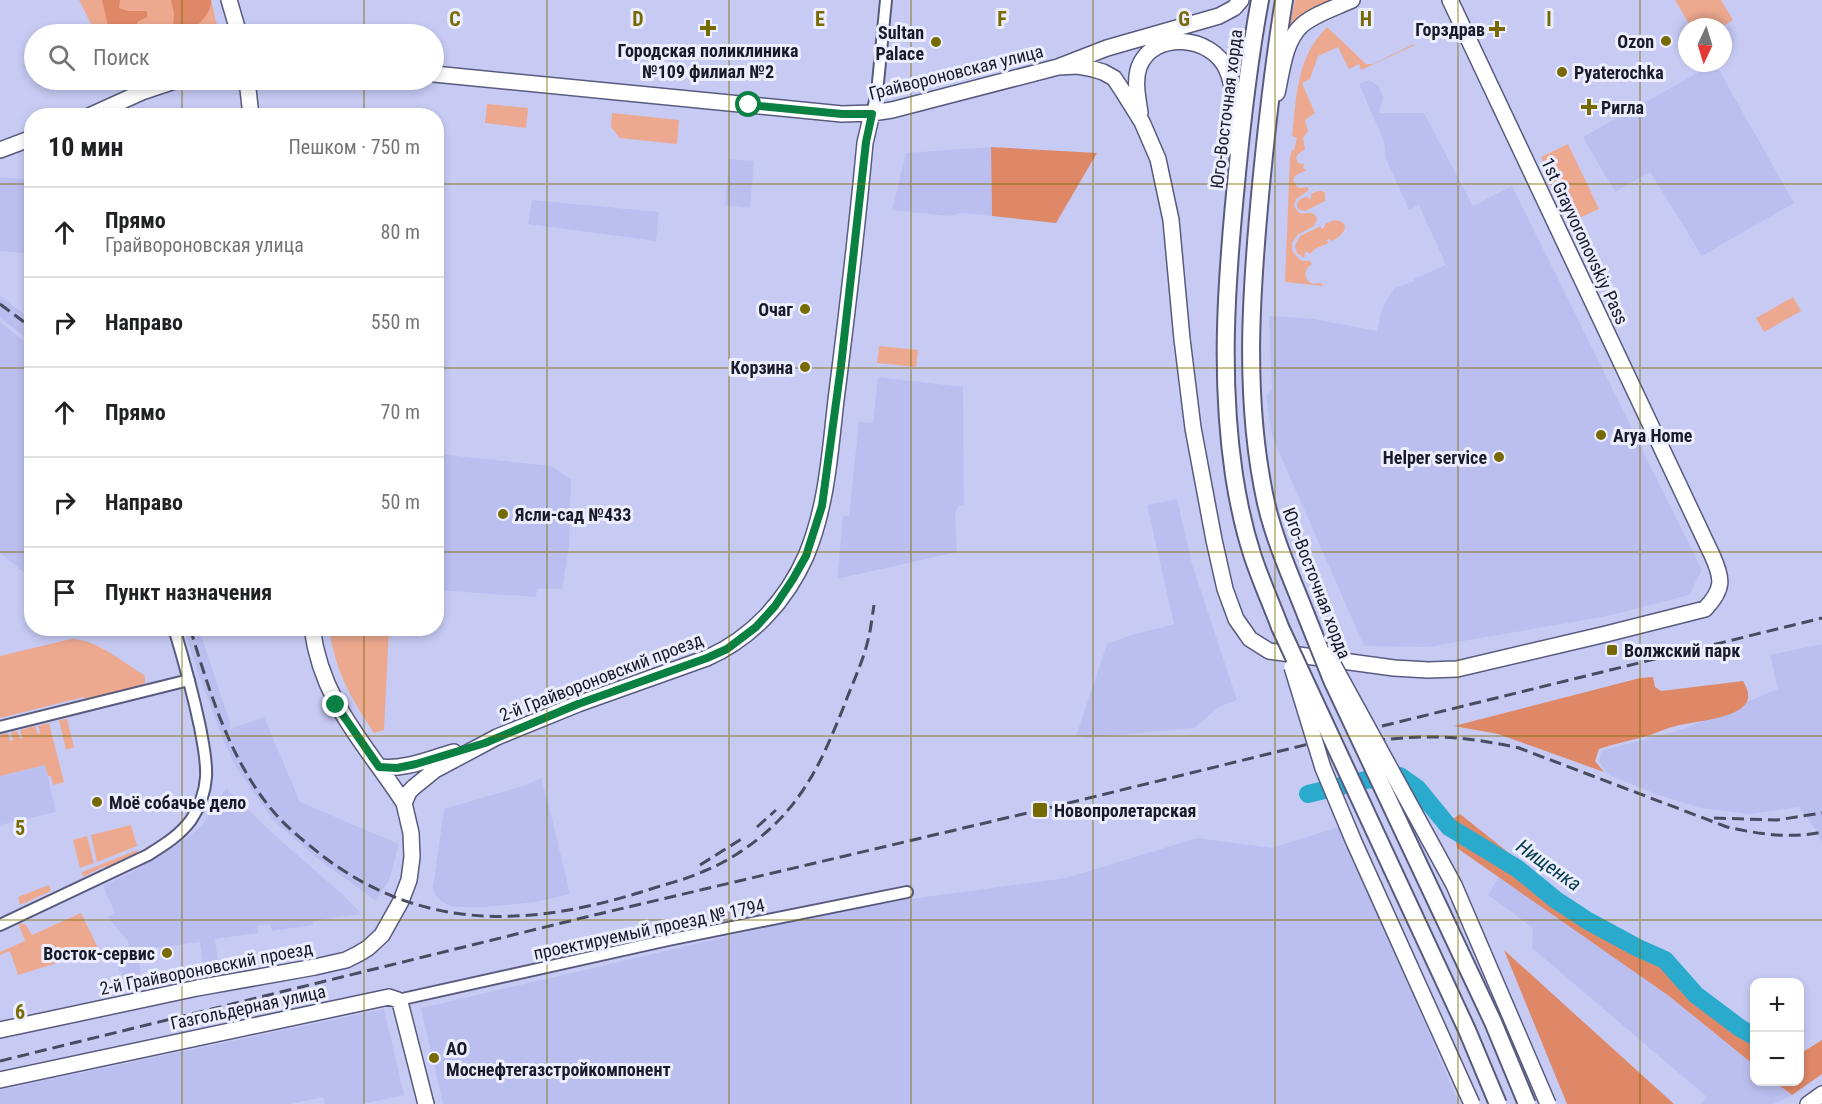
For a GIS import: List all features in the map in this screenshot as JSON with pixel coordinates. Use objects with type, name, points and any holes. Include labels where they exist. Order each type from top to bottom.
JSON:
[{"type":"main road","points":[[229,0],[236,24]]},
{"type":"main road","points":[[1058,67],[1107,48],[1219,16],[1234,8],[1240,0]]},
{"type":"main road","name":"Юго-Восточная хорда","points":[[1260,0],[1250,58],[1227,286],[1225,338],[1227,396],[1234,475],[1252,554],[1280,627],[1467,1030],[1498,1104]]},
{"type":"main road","name":"Юго-Восточная хорда","points":[[1284,0],[1274,60],[1252,294],[1251,361],[1254,417],[1266,505],[1279,547],[1332,680],[1493,1022],[1527,1104]]},
{"type":"main road","points":[[1265,143],[1287,51],[1293,36],[1310,19],[1352,0]]},
{"type":"main road","name":"1st Grayvoronovskiy Pass","points":[[1142,122],[1158,159],[1171,220],[1193,428],[1214,540],[1225,589],[1236,619],[1250,639],[1269,651],[1394,668],[1457,669],[1706,609],[1715,598],[1721,585],[1718,569],[1450,0]]},
{"type":"main road","points":[[1142,122],[1136,89],[1140,66],[1147,56],[1156,48],[1178,41],[1191,41],[1203,45],[1216,54],[1226,67],[1231,79],[1233,209]]},
{"type":"main road","points":[[1058,67],[1077,66],[1093,69],[1114,78],[1142,122]]},
{"type":"main road","name":"Грайвороновская улица","points":[[444,75],[832,113],[872,114],[1058,67]]},
{"type":"main road","points":[[107,108],[148,90]]},
{"type":"main road","points":[[249,90],[250,108]]},
{"type":"main road","name":"2-й Грайвороновский проезд","points":[[0,1030],[197,988],[346,960],[368,948],[382,935],[401,901],[409,880],[412,857],[411,833],[404,803],[409,792],[435,770],[485,743],[578,704],[727,649],[756,627],[775,606],[806,556],[822,506],[841,366],[866,142],[872,114]]},
{"type":"main road","points":[[0,150],[24,141]]},
{"type":"main road","points":[[1306,615],[1454,885],[1548,1104]]},
{"type":"main road","points":[[1280,627],[1323,768],[1472,1104]]},
{"type":"main road","points":[[314,636],[319,664],[344,718],[404,803]]},
{"type":"main road","points":[[379,767],[397,768],[416,764],[485,743]]},
{"type":"main road","name":"Газгольдерная улица","points":[[0,1080],[389,997],[398,1000]]},
{"type":"main road","points":[[398,1000],[402,1006],[426,1104]]},
{"type":"main road","points":[[1808,1104],[1822,1094]]},
{"type":"street","points":[[872,114],[877,93],[886,0]]},
{"type":"street","points":[[0,925],[148,855],[180,833],[192,819],[205,788],[206,765],[195,705],[176,636]]},
{"type":"street","points":[[0,727],[189,680]]},
{"type":"street","name":"проектируемый проезд № 1794","points":[[398,1000],[668,940],[907,892]]},
{"type":"shaded area","points":[[79,0],[211,0],[217,24],[91,24]]},
{"type":"shaded area","points":[[102,0],[120,0],[119,8],[128,11],[147,11],[147,17],[137,22],[137,24],[108,24]]},
{"type":"shaded area","points":[[171,0],[211,0],[207,14],[199,24],[173,24]]},
{"type":"shaded area","points":[[1295,0],[1345,0],[1289,32]]},
{"type":"shaded area","points":[[1675,0],[1721,0],[1732,18],[1686,18]]},
{"type":"shaded area","points":[[1327,27],[1366,64],[1373,64],[1415,45],[1361,70],[1359,64],[1349,69],[1338,47],[1318,56],[1310,79],[1302,83],[1315,113],[1305,120],[1308,131],[1303,138],[1305,149],[1296,158],[1298,163],[1304,164],[1303,168],[1307,170],[1296,175],[1293,180],[1297,187],[1307,187],[1309,190],[1296,199],[1294,206],[1299,213],[1312,213],[1317,220],[1314,226],[1297,235],[1292,243],[1292,250],[1302,261],[1310,261],[1312,264],[1306,271],[1308,281],[1313,284],[1321,283],[1323,286],[1285,282],[1290,157],[1297,138],[1292,136],[1297,92],[1309,51]]},
{"type":"shaded area","points":[[1699,72],[1720,72],[1794,203],[1702,256],[1650,172],[1615,192],[1583,137]]},
{"type":"shaded area","points":[[1369,80],[1379,86],[1383,98],[1379,113],[1424,113],[1473,206],[1512,186],[1702,570],[1689,595],[1603,617],[1428,647],[1364,646],[1272,436],[1266,395],[1272,390],[1269,316],[1314,319],[1377,331],[1382,309],[1394,288],[1415,281],[1414,279],[1446,265],[1419,205],[1409,210],[1386,159],[1384,141],[1359,84]]},
{"type":"shaded area","points":[[487,104],[528,108],[526,128],[485,123]]},
{"type":"shaded area","points":[[612,113],[679,120],[677,144],[620,138],[611,127]]},
{"type":"shaded area","points":[[1568,144],[1599,209],[1572,221],[1541,157]]},
{"type":"shaded area","points":[[991,147],[992,216],[961,213],[949,216],[892,210],[906,153]]},
{"type":"shaded area","points":[[991,147],[1097,153],[1056,223],[992,216]]},
{"type":"shaded area","points":[[729,159],[754,161],[750,208],[725,205]]},
{"type":"shaded area","points":[[0,177],[24,179],[24,253],[0,251]]},
{"type":"shaded area","points":[[1318,191],[1325,193],[1325,201],[1305,211],[1298,209],[1299,200],[1307,196],[1308,199],[1311,198],[1311,194]]},
{"type":"shaded area","points":[[532,200],[659,212],[656,241],[528,224]]},
{"type":"shaded area","points":[[1334,220],[1340,221],[1345,226],[1340,235],[1332,241],[1326,240],[1329,243],[1315,249],[1310,254],[1305,252],[1304,258],[1297,253],[1295,246],[1300,236],[1321,226],[1321,229],[1324,228],[1325,224]]},
{"type":"shaded area","points":[[0,296],[24,314],[24,336],[0,318]]},
{"type":"shaded area","points":[[1793,297],[1801,311],[1764,332],[1756,318]]},
{"type":"shaded area","points":[[0,322],[24,341],[24,572],[0,553]]},
{"type":"shaded area","points":[[879,346],[918,350],[916,367],[877,363]]},
{"type":"shaded area","points":[[878,377],[963,387],[964,506],[959,505],[955,514],[957,552],[837,579],[843,516],[849,516],[859,422],[873,423]]},
{"type":"shaded area","name":"Ясли-сад №433","points":[[444,455],[552,466],[571,480],[569,547],[562,589],[537,589],[536,597],[444,590]]},
{"type":"shaded area","points":[[1177,499],[1192,564],[1237,700],[1219,707],[1194,728],[1086,738],[1076,736],[1107,644],[1174,624],[1147,505]]},
{"type":"shaded area","points":[[186,636],[201,636],[230,729],[264,717],[300,802],[399,844],[389,880],[376,901],[313,855],[274,821],[235,766],[198,673]]},
{"type":"shaded area","points":[[330,636],[389,636],[384,730],[374,733],[351,695]]},
{"type":"shaded area","points":[[71,639],[90,643],[109,652],[144,675],[145,683],[139,687],[86,701],[84,697],[0,718],[0,656]]},
{"type":"shaded area","points":[[1822,644],[1822,843],[1816,830],[1799,807],[1750,814],[1700,808],[1656,794],[1609,775],[1599,762],[1601,751],[1683,729],[1778,689],[1770,655]]},
{"type":"shaded area","points":[[1653,677],[1655,687],[1661,691],[1743,681],[1747,688],[1748,699],[1744,706],[1726,716],[1673,727],[1599,749],[1595,761],[1604,772],[1498,734],[1454,726],[1640,678]]},
{"type":"shaded area","points":[[67,719],[74,747],[66,750],[59,720]]},
{"type":"shaded area","points":[[49,723],[64,782],[53,785],[45,765],[0,776],[0,735],[8,733],[10,741],[13,740],[11,732],[17,731],[20,739],[22,738],[20,730],[35,726],[38,734],[40,733],[38,726]]},
{"type":"shaded area","points":[[45,765],[56,812],[0,825],[0,776]]},
{"type":"shaded area","points":[[541,778],[570,894],[536,902],[486,907],[454,907],[440,900],[435,895],[433,887],[444,809],[526,785]]},
{"type":"shaded area","points":[[226,788],[279,839],[341,893],[360,914],[313,921],[313,925],[272,931],[270,924],[257,926],[258,933],[215,939],[218,961],[203,964],[200,942],[138,950],[141,973],[126,982],[118,968],[127,956],[128,941],[107,917],[115,913],[103,886],[180,843],[203,825]]},
{"type":"shaded area","points":[[1460,814],[1568,900],[1750,1024],[1750,1062],[1669,996],[1457,848],[1453,819]]},
{"type":"shaded area","points":[[131,825],[137,846],[97,862],[91,835]]},
{"type":"shaded area","points":[[1342,826],[1459,1104],[443,1104],[421,1008],[798,920],[910,899],[1066,878],[1197,838],[1272,848]]},
{"type":"shaded area","points":[[87,836],[94,863],[80,868],[73,840]]},
{"type":"shaded area","points":[[137,850],[137,854],[83,877],[82,872]]},
{"type":"shaded area","points":[[1499,876],[1669,996],[1750,1062],[1750,1086],[1780,1086],[1792,1095],[1773,1104],[1701,1104],[1707,1097],[1532,948],[1533,928],[1488,895]]},
{"type":"shaded area","points":[[49,885],[51,891],[20,905],[18,897]]},
{"type":"shaded area","points":[[81,913],[99,950],[18,975],[10,951],[0,955],[0,952],[25,941],[18,923],[26,925],[32,935]]},
{"type":"shaded area","points":[[1504,950],[1674,1104],[1567,1104]]},
{"type":"shaded area","points":[[384,1009],[404,1095],[363,1104],[325,1104],[323,1097],[291,1104],[0,1104],[0,1090]]},
{"type":"shaded area","points":[[1822,1040],[1822,1074],[1792,1095],[1780,1086],[1804,1086],[1804,1051]]},
{"type":"waterway","name":"Нищенка","points":[[1308,794],[1366,780],[1400,776],[1417,788],[1449,827],[1518,869],[1556,900],[1588,921],[1665,960],[1696,995],[1750,1034]]},
{"type":"railway","points":[[0,304],[24,322]]},
{"type":"railway","points":[[193,636],[224,729],[235,753],[262,797],[295,833],[324,857],[363,882],[403,900],[443,911],[484,916],[526,915],[568,910],[610,901],[690,877],[733,856],[772,827],[801,793],[825,751],[863,656],[874,605]]},
{"type":"railway","points":[[0,1061],[586,917],[1040,810],[1822,618]]},
{"type":"railway","points":[[1373,741],[1412,737],[1447,737],[1500,744],[1519,748],[1727,827],[1774,835],[1822,832]]},
{"type":"railway","points":[[757,827],[776,810]]},
{"type":"railway","points":[[1714,818],[1777,820],[1822,813]]},
{"type":"railway","points":[[700,865],[743,838]]},
{"type":"place","name":"Городская поликлиника №109 филиал №2","points":[[708,28]]},
{"type":"place","name":"Горздрав","points":[[1497,29]]},
{"type":"place","name":"Ozon","points":[[1666,41]]},
{"type":"place","name":"Sultan Palace","points":[[936,42]]},
{"type":"place","name":"Pyaterochka","points":[[1562,72]]},
{"type":"place","name":"Ригла","points":[[1589,107]]},
{"type":"place","name":"Очаг","points":[[805,309]]},
{"type":"place","name":"Корзина","points":[[805,367]]},
{"type":"place","name":"Arya Home","points":[[1601,435]]},
{"type":"place","name":"Helper service","points":[[1499,457]]},
{"type":"place","name":"Ясли-сад №433","points":[[503,514]]},
{"type":"place","name":"Волжский парк","points":[[1612,650]]},
{"type":"place","name":"Моё собачье дело","points":[[97,802]]},
{"type":"place","name":"Новопролетарская","points":[[1040,810]]},
{"type":"place","name":"Восток-сервис","points":[[167,953]]},
{"type":"place","name":"АО Моснефтегазстройкомпонент","points":[[434,1058]]},
{"type":"route","points":[[336,705],[379,767],[397,768],[425,762],[485,743],[578,704],[723,651],[756,627],[775,606],[806,556],[822,506],[841,366],[866,142],[872,114],[842,114],[749,105]]}]
